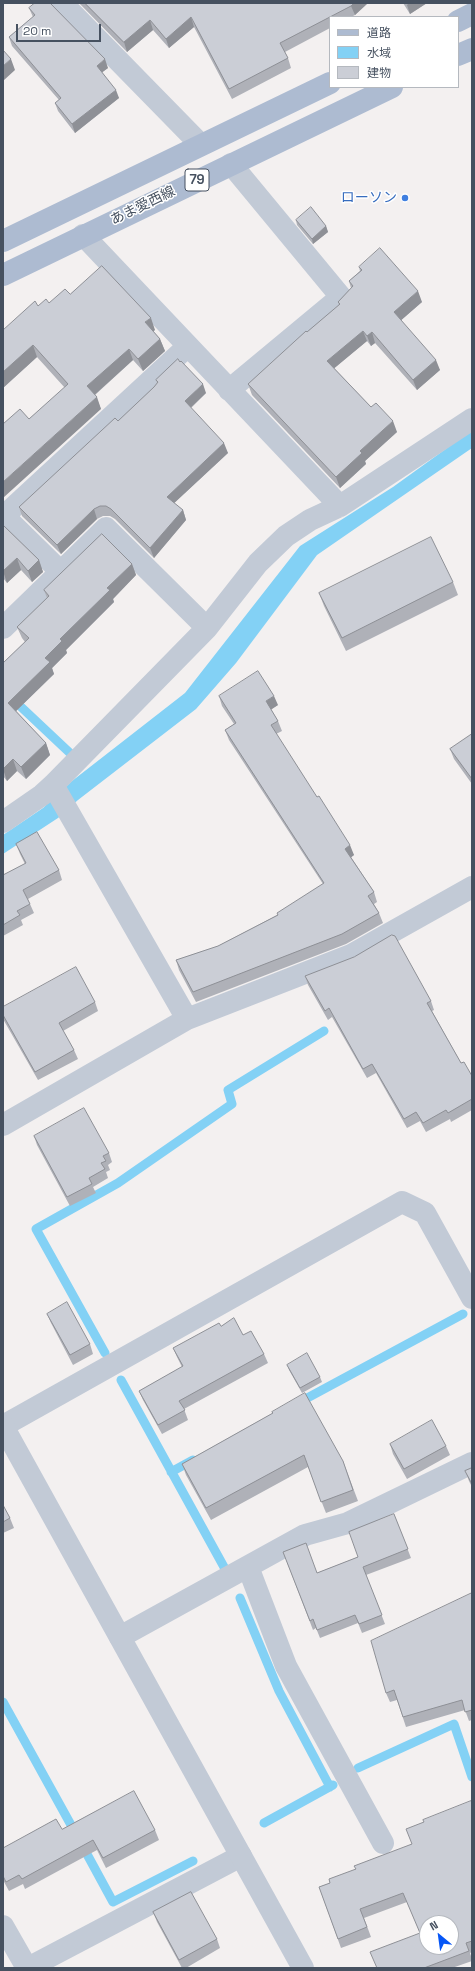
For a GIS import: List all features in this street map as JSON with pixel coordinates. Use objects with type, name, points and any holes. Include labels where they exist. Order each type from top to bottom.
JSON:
[{"type":"main road","points":[[459,20],[472,14]]},
{"type":"main road","points":[[459,55],[472,49]]},
{"type":"main road","name":"あま愛西線","points":[[3,241],[329,83]]},
{"type":"main road","name":"あま愛西線","points":[[3,275],[82,235],[390,88]]},
{"type":"street","points":[[62,3],[201,145]]},
{"type":"street","points":[[229,390],[341,297],[231,164]]},
{"type":"street","points":[[82,235],[340,506]]},
{"type":"street","points":[[61,572],[4,515],[188,346]]},
{"type":"street","points":[[7,813],[55,788],[207,628],[258,563],[286,536],[310,520],[340,506],[472,420]]},
{"type":"street","points":[[3,628],[106,528],[207,628]]},
{"type":"street","points":[[55,788],[187,1019]]},
{"type":"street","points":[[3,1125],[187,1019],[351,955],[472,887]]},
{"type":"street","points":[[303,1968],[3,1426],[402,1202],[424,1213],[472,1298]]},
{"type":"street","points":[[120,1637],[305,1535],[348,1523],[472,1463]]},
{"type":"street","points":[[248,1567],[286,1666],[383,1844]]},
{"type":"street","points":[[3,1926],[27,1968],[241,1856]]},
{"type":"water","points":[[472,430],[472,448],[317,555],[236,663],[196,709],[78,800],[58,818],[3,854],[3,835],[43,808],[72,781],[185,693],[300,546],[393,487]]},
{"type":"building","points":[[35,3],[50,3],[105,59],[97,66],[116,90],[72,124],[55,103],[61,98],[9,37],[35,15],[29,8]]},
{"type":"building","points":[[85,3],[354,3],[351,6],[329,16],[329,17],[280,43],[288,58],[229,89],[191,17],[166,39],[150,20],[124,42]]},
{"type":"building","points":[[3,50],[11,59],[3,66]]},
{"type":"building","points":[[311,207],[326,226],[312,239],[296,220]]},
{"type":"building","points":[[380,248],[418,291],[394,312],[436,360],[413,380],[372,332],[367,336],[363,331],[327,361],[371,407],[376,403],[393,421],[360,451],[362,453],[336,477],[248,384],[306,331],[307,332],[340,304],[338,302],[353,286],[349,281],[362,270],[359,267]]},
{"type":"building","points":[[102,266],[151,318],[145,322],[160,339],[138,359],[129,349],[87,386],[97,397],[3,482],[3,424],[20,409],[29,419],[68,384],[33,345],[3,372],[3,330],[35,301],[38,306],[46,299],[49,303],[65,289],[70,294]]},
{"type":"building","points":[[178,359],[203,384],[185,401],[224,443],[167,497],[183,510],[150,548],[111,509],[106,506],[100,506],[94,509],[57,545],[19,507],[115,418],[118,421],[154,387],[158,382],[156,380]]},
{"type":"building","points":[[3,525],[39,560],[28,571],[17,558],[3,571]]},
{"type":"building","points":[[102,534],[132,564],[107,588],[110,590],[60,639],[62,641],[45,658],[50,662],[8,703],[46,743],[21,767],[13,759],[3,769],[3,663],[29,638],[17,627],[49,596],[44,590]]},
{"type":"building","points":[[431,537],[453,582],[342,638],[319,593]]},
{"type":"building","points":[[258,671],[274,696],[266,701],[278,721],[271,725],[350,845],[345,849],[374,892],[368,896],[379,913],[342,934],[193,992],[176,960],[218,946],[278,915],[277,913],[324,883],[225,730],[236,723],[219,696]]},
{"type":"building","points":[[472,734],[472,779],[450,749]]},
{"type":"building","points":[[37,832],[59,870],[23,890],[30,904],[17,911],[20,915],[3,925],[3,875],[26,863],[16,844]]},
{"type":"building","points":[[392,935],[395,936],[431,1001],[427,1003],[461,1063],[464,1062],[472,1076],[472,1099],[448,1113],[446,1110],[423,1123],[416,1112],[404,1119],[372,1064],[363,1069],[329,1008],[325,1011],[305,976],[354,957]]},
{"type":"building","points":[[76,967],[95,1002],[59,1023],[74,1050],[35,1072],[3,1015],[3,1007]]},
{"type":"building","points":[[84,1108],[109,1153],[103,1156],[106,1161],[101,1163],[105,1169],[89,1178],[92,1184],[67,1197],[34,1136]]},
{"type":"building","points":[[67,1302],[90,1344],[70,1355],[47,1314]]},
{"type":"building","points":[[234,1318],[243,1335],[251,1331],[264,1354],[179,1401],[185,1410],[158,1425],[139,1391],[183,1366],[173,1348],[219,1323],[221,1326]]},
{"type":"building","points":[[307,1353],[320,1377],[300,1388],[287,1365]]},
{"type":"building","points":[[305,1393],[343,1461],[353,1490],[321,1502],[304,1455],[206,1508],[182,1464],[273,1413],[272,1412]]},
{"type":"building","points":[[432,1420],[446,1446],[404,1469],[390,1444]]},
{"type":"building","points":[[472,1468],[472,1484],[465,1471]]},
{"type":"building","points":[[3,1505],[10,1518],[3,1522]]},
{"type":"building","points":[[394,1514],[408,1549],[363,1567],[382,1615],[359,1624],[355,1615],[317,1630],[313,1619],[310,1621],[283,1552],[306,1543],[317,1573],[358,1557],[349,1532]]},
{"type":"building","points":[[472,1593],[472,1710],[465,1712],[462,1700],[403,1717],[394,1690],[386,1693],[371,1641]]},
{"type":"building","points":[[134,1791],[155,1830],[103,1858],[93,1840],[22,1879],[19,1875],[6,1882],[3,1876],[3,1848],[56,1819],[62,1829]]},
{"type":"building","points":[[471,1801],[472,1803],[472,1941],[466,1943],[469,1951],[459,1955],[459,1915],[419,1915],[419,1931],[403,1893],[360,1909],[367,1927],[338,1939],[319,1887],[330,1883],[329,1879],[356,1869],[354,1866],[412,1844],[406,1829],[424,1822],[423,1820]]},
{"type":"building","points":[[191,1892],[217,1939],[179,1960],[153,1912]]},
{"type":"building","points":[[419,1933],[419,1955],[458,1955],[424,1968],[377,1968],[370,1952]]},
{"type":"waterway","points":[[3,690],[71,754]]},
{"type":"waterway","points":[[105,1353],[36,1229],[118,1183],[232,1104],[228,1090],[324,1031]]},
{"type":"waterway","points":[[298,1403],[463,1314]]},
{"type":"waterway","points":[[121,1380],[224,1567]]},
{"type":"waterway","points":[[171,1472],[193,1460]]},
{"type":"waterway","points":[[240,1598],[279,1691],[330,1787]]},
{"type":"waterway","points":[[3,1702],[76,1834]]},
{"type":"waterway","points":[[358,1768],[454,1724],[472,1777]]},
{"type":"waterway","points":[[264,1823],[333,1785]]},
{"type":"waterway","points":[[82,1845],[113,1902],[193,1861]]},
{"type":"place","name":"ローソン","points":[[405,198]]}]
